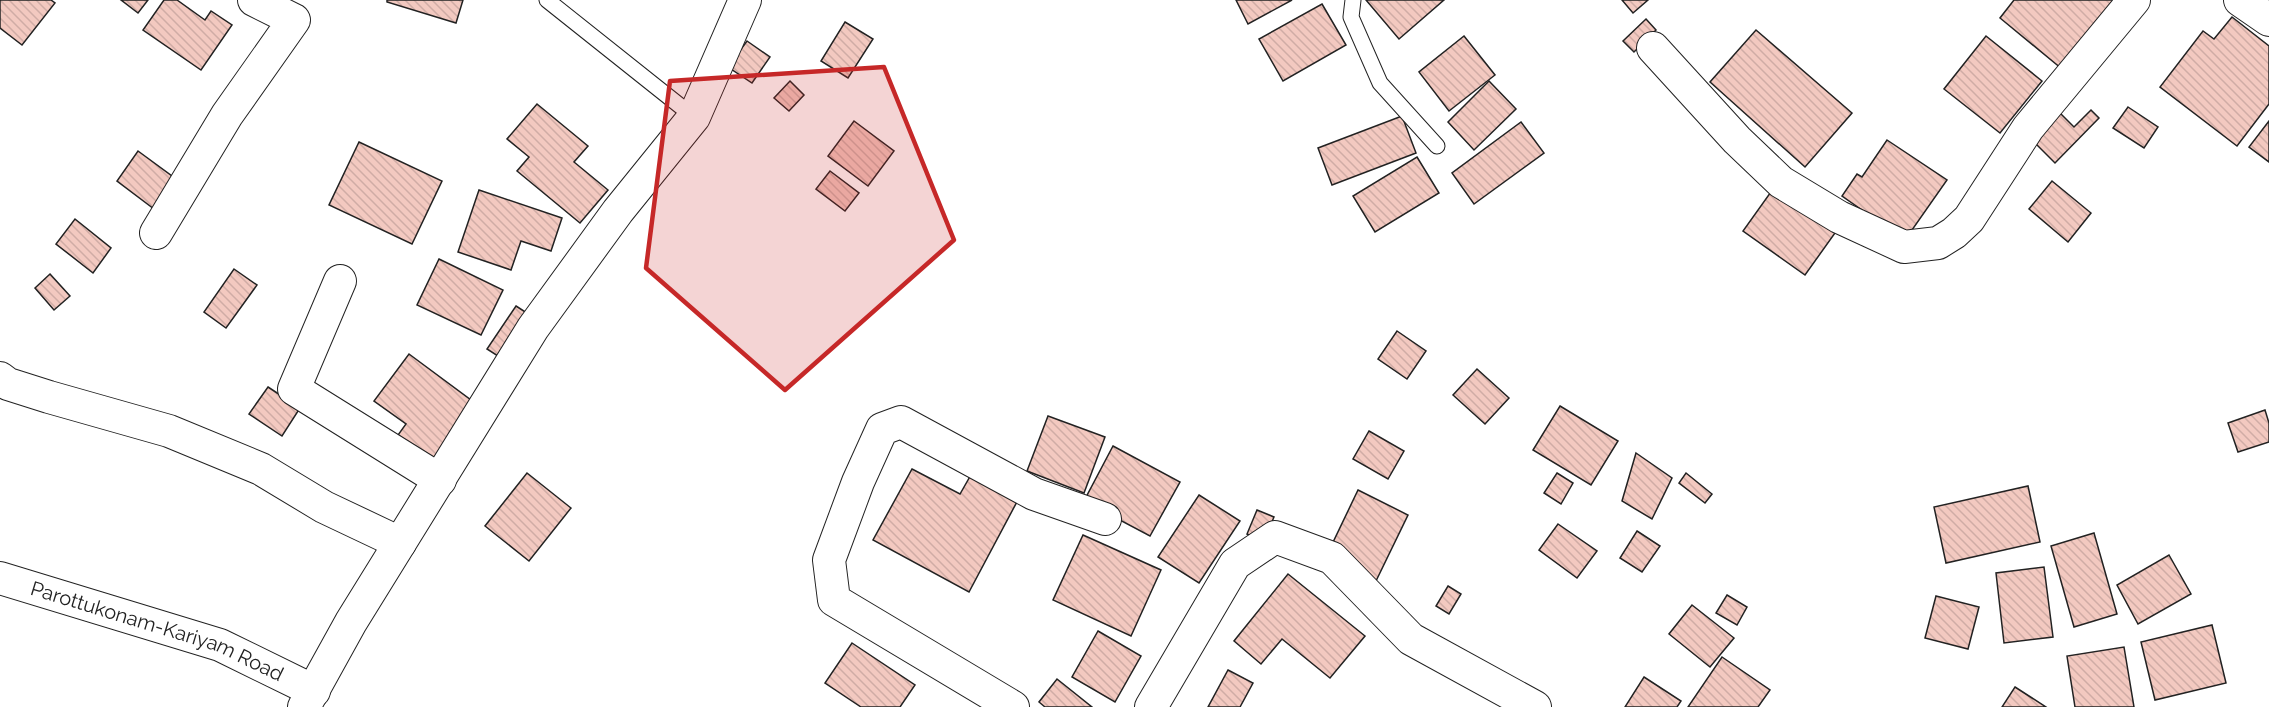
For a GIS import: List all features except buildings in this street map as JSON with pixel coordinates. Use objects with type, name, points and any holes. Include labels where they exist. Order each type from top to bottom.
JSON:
[{"type":"street","points":[[156,232],[227,115],[294,20],[254,0]]},
{"type":"street","points":[[309,699],[351,622],[533,328],[618,211],[694,117],[745,0]]},
{"type":"street","points":[[1653,48],[1737,140],[1781,182],[1839,217],[1904,248],[1938,243],[1954,233],[1969,219],[2028,128],[2134,0]]},
{"type":"street","points":[[2240,0],[2269,20]]},
{"type":"street","points":[[340,280],[294,389],[440,480]]},
{"type":"street","points":[[2,386],[169,431],[261,469],[324,507],[400,543]]},
{"type":"street","points":[[1013,707],[834,600],[829,560],[858,482],[882,429],[901,422],[1034,494],[1105,519]]},
{"type":"street","points":[[1151,707],[1235,564],[1275,537],[1332,558],[1411,639],[1535,707]]},
{"type":"street","name":"Parottukonam-Kariyam Road","points":[[0,578],[220,645],[309,699]]},
{"type":"lane","points":[[547,0],[694,117]]},
{"type":"lane","points":[[1353,0],[1351,17],[1380,82],[1437,146]]},
{"type":"highlighted area","points":[[884,67],[954,240],[785,390],[646,268],[670,81]]}]
